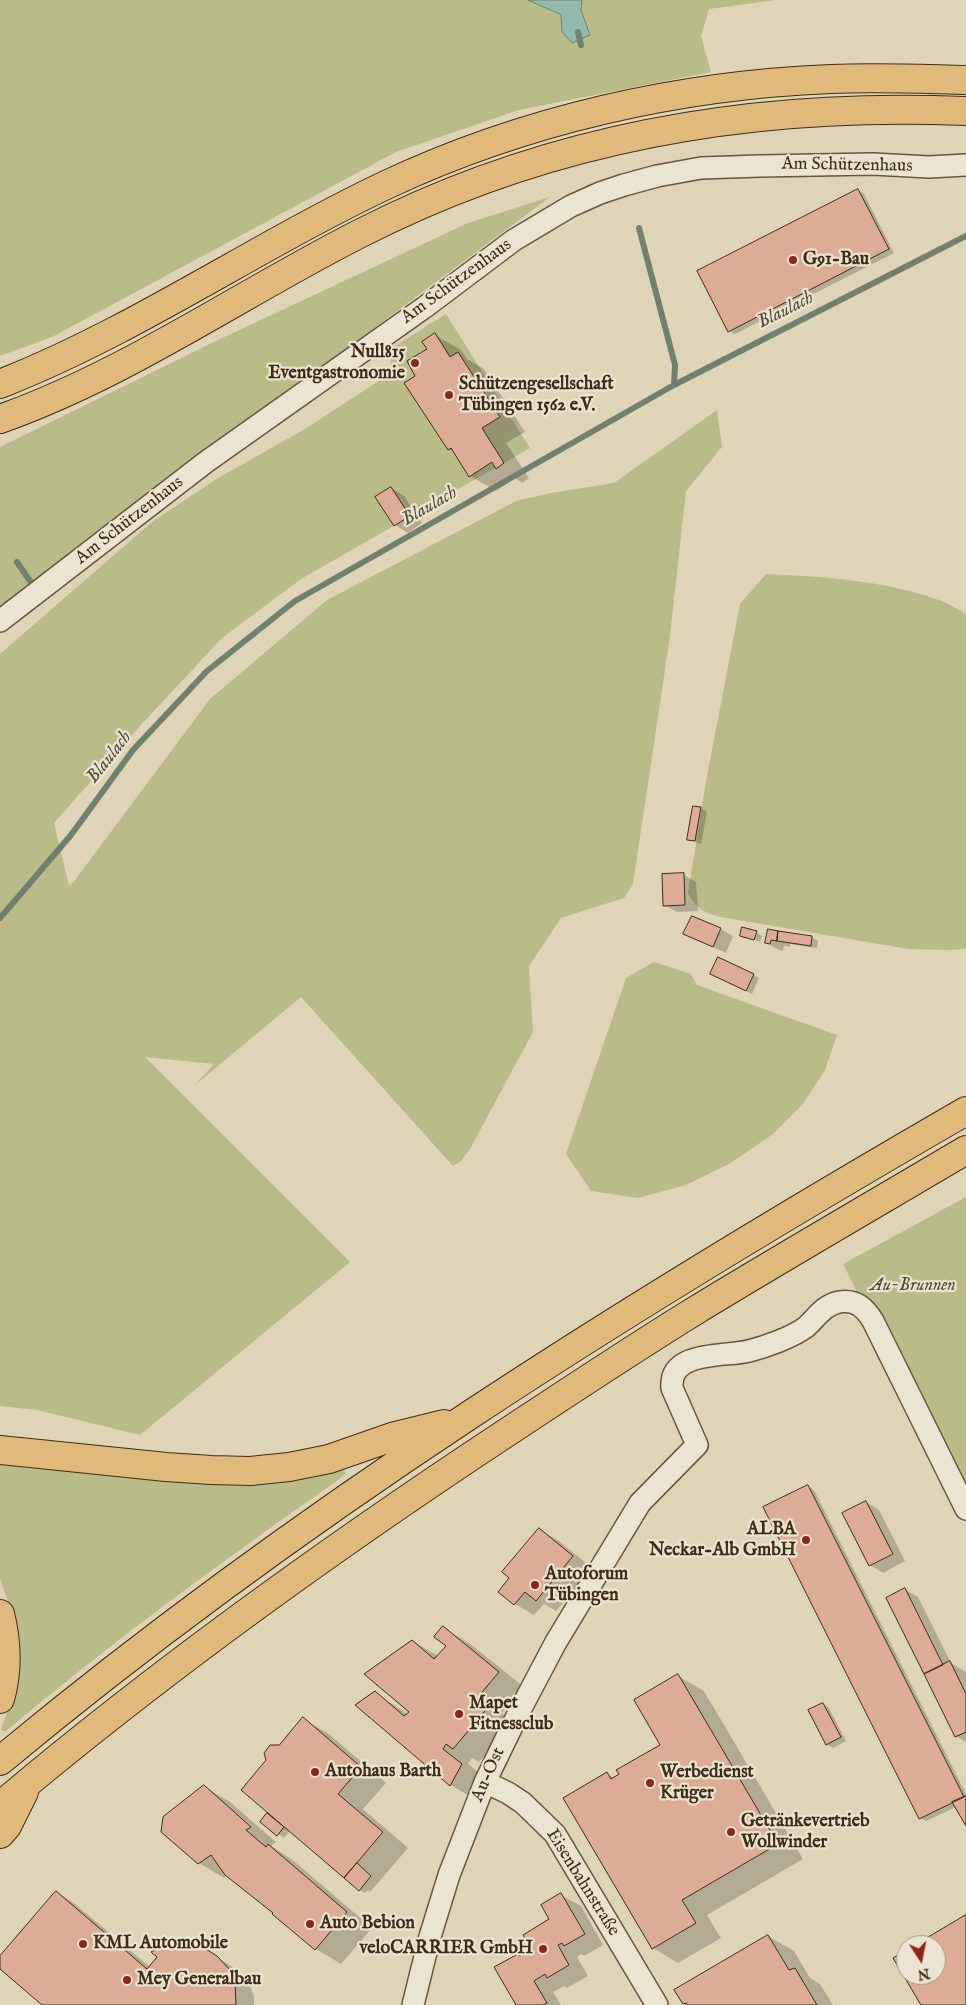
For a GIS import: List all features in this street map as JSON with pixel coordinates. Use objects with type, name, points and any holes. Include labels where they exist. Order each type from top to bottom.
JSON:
[{"type":"highway","points":[[0,384],[61,358],[101,338],[371,192],[497,140],[608,110],[719,88],[832,79],[966,80]]},
{"type":"highway","points":[[0,419],[57,396],[131,359],[367,230],[456,189],[507,170],[613,141],[721,120],[829,110],[966,111]]},
{"type":"highway","points":[[0,1761],[182,1616],[354,1492],[462,1420],[683,1279],[966,1111]]},
{"type":"highway","points":[[0,1806],[189,1655],[368,1525],[691,1313],[966,1150]]},
{"type":"highway","points":[[0,1450],[166,1467],[250,1470],[288,1467],[329,1459],[395,1436],[462,1420]]},
{"type":"highway","points":[[0,1614],[6,1645],[6,1669],[0,1699]]},
{"type":"highway","points":[[0,1834],[7,1826],[30,1781]]},
{"type":"street","name":"Am Schützenhaus","points":[[0,621],[206,462],[424,307],[514,240],[571,206],[624,185],[657,176],[701,168],[873,164],[929,167],[966,165]]},
{"type":"street","name":"Au-Ost","points":[[413,2005],[429,1940],[449,1875],[485,1782],[556,1642],[640,1503],[697,1445],[672,1388],[671,1378],[679,1367],[689,1361],[705,1356],[736,1354],[767,1344],[805,1328],[827,1306],[839,1302],[852,1301],[859,1304],[867,1311],[873,1321],[966,1509]]},
{"type":"street","name":"Eisenbahnstraße","points":[[485,1782],[523,1803],[554,1834],[657,2005]]},
{"type":"green space","points":[[0,0],[776,0],[709,9],[701,36],[711,72],[519,110],[396,152],[52,337],[0,356]]},
{"type":"green space","points":[[550,197],[0,607],[0,447],[220,339],[468,223]]},
{"type":"green space","points":[[446,314],[530,448],[301,579],[222,638],[140,726],[54,823],[69,886],[210,699],[327,600],[516,501],[551,493],[614,483],[717,410],[722,447],[686,491],[670,636],[633,884],[624,898],[561,918],[529,966],[533,1032],[470,1149],[461,1161],[453,1166],[301,997],[194,1086],[214,1064],[145,1057],[350,1262],[140,1435],[37,1410],[0,1406],[0,654],[152,522],[218,478],[305,429],[391,373],[390,349]]},
{"type":"green space","points":[[766,574],[831,578],[896,588],[942,601],[966,614],[966,949],[908,949],[721,917],[701,909],[694,903],[688,893],[706,781],[740,604]]},
{"type":"green space","points":[[654,962],[691,974],[697,985],[837,1035],[825,1070],[803,1104],[773,1134],[729,1164],[686,1185],[638,1198],[591,1191],[566,1154],[626,978]]},
{"type":"green space","name":"Au-Brunnen","points":[[966,1197],[966,1510],[843,1264]]},
{"type":"green space","points":[[0,1460],[342,1469],[345,1471],[345,1474],[210,1571],[86,1666],[5,1732],[1,1729],[18,1682],[18,1667],[13,1616],[0,1579]]},
{"type":"water","points":[[528,0],[582,0],[581,10],[590,35],[572,43],[562,32],[561,15]]},
{"type":"building","name":"G91-Bau","points":[[858,189],[889,249],[728,332],[697,271]]},
{"type":"building","name":"Schützengesellschaft Tübingen 1562 e.V.","points":[[435,333],[450,357],[458,352],[500,417],[482,428],[504,463],[496,469],[492,462],[469,477],[451,448],[448,450],[404,383],[415,376],[407,361],[427,349],[422,342]]},
{"type":"building","points":[[391,487],[410,516],[394,526],[375,497]]},
{"type":"building","points":[[693,806],[701,807],[695,841],[687,840]]},
{"type":"building","points":[[684,873],[685,905],[663,906],[662,874]]},
{"type":"building","points":[[692,916],[721,928],[713,947],[683,934]]},
{"type":"building","points":[[742,927],[757,931],[754,940],[740,936]]},
{"type":"building","points":[[768,929],[778,931],[777,941],[771,940],[770,944],[765,943]]},
{"type":"building","points":[[778,931],[812,936],[811,946],[777,941]]},
{"type":"building","points":[[718,957],[754,974],[746,991],[710,974]]},
{"type":"building","points":[[808,1485],[964,1797],[919,1819],[763,1507]]},
{"type":"building","points":[[866,1501],[893,1554],[869,1566],[842,1513]]},
{"type":"building","points":[[539,1528],[573,1556],[536,1601],[525,1592],[514,1605],[498,1592],[509,1578],[502,1572]]},
{"type":"building","points":[[905,1588],[943,1665],[924,1674],[886,1598]]},
{"type":"building","points":[[443,1626],[499,1672],[478,1697],[489,1706],[453,1749],[446,1744],[443,1749],[462,1764],[450,1786],[355,1705],[375,1691],[404,1716],[409,1712],[364,1674],[412,1640],[434,1659],[446,1646],[434,1637]]},
{"type":"building","points":[[950,1661],[966,1694],[966,1732],[955,1737],[924,1674]]},
{"type":"building","points":[[678,1674],[778,1844],[682,1900],[696,1923],[652,1949],[563,1798],[607,1772],[611,1779],[619,1774],[616,1770],[660,1745],[634,1700]]},
{"type":"building","points":[[823,1703],[841,1737],[826,1745],[808,1710]]},
{"type":"building","points":[[303,1717],[361,1767],[338,1794],[383,1832],[344,1878],[241,1790],[266,1760],[264,1753],[270,1745],[279,1745]]},
{"type":"building","points":[[204,1785],[251,1827],[246,1830],[266,1847],[268,1844],[347,1912],[315,1950],[273,1913],[225,1875],[211,1855],[198,1864],[161,1832],[163,1817]]},
{"type":"building","points":[[966,1796],[966,1826],[952,1802]]},
{"type":"building","points":[[267,1813],[284,1827],[277,1836],[260,1822]]},
{"type":"building","points":[[357,1863],[371,1876],[359,1891],[344,1878]]},
{"type":"building","points":[[56,1891],[147,1969],[157,1957],[151,1952],[162,1946],[184,1943],[206,1949],[217,1956],[229,1969],[235,1983],[236,2005],[42,2005],[0,1969],[0,1956]]},
{"type":"building","points":[[561,1893],[585,1934],[564,1946],[562,1943],[558,1945],[569,1965],[547,1978],[545,1974],[534,1981],[547,2003],[543,2005],[516,2005],[494,1967],[531,1949],[523,1935],[549,1919],[541,1905]]},
{"type":"building","points":[[966,1915],[966,2005],[921,2005],[909,1985],[946,1985],[946,1935],[932,1935]]},
{"type":"building","points":[[768,1935],[789,1970],[795,1968],[817,2005],[683,2004],[674,1990]]},
{"type":"waterway","points":[[578,32],[581,45]]},
{"type":"waterway","points":[[639,228],[675,365],[674,385]]},
{"type":"waterway","name":"Blaulach","points":[[0,918],[71,835],[133,750],[207,671],[295,601],[674,385],[966,236]]},
{"type":"waterway","points":[[17,562],[30,581]]},
{"type":"place","name":"G91-Bau","points":[[793,260]]},
{"type":"place","name":"Null815 Eventgastronomie","points":[[415,363]]},
{"type":"place","name":"Schützengesellschaft Tübingen 1562 e.V.","points":[[449,395]]},
{"type":"place","name":"ALBA Neckar-Alb GmbH","points":[[806,1540]]},
{"type":"place","name":"Autoforum Tübingen","points":[[535,1585]]},
{"type":"place","name":"Mapet Fitnessclub","points":[[459,1714]]},
{"type":"place","name":"Autohaus Barth","points":[[315,1772]]},
{"type":"place","name":"Werbedienst Krüger","points":[[650,1783]]},
{"type":"place","name":"Getränkevertrieb Wollwinder","points":[[731,1832]]},
{"type":"place","name":"Auto Bebion","points":[[310,1924]]},
{"type":"place","name":"KML Automobile","points":[[83,1944]]},
{"type":"place","name":"veloCARRIER GmbH","points":[[543,1949]]},
{"type":"place","name":"Mey Generalbau","points":[[127,1980]]}]
